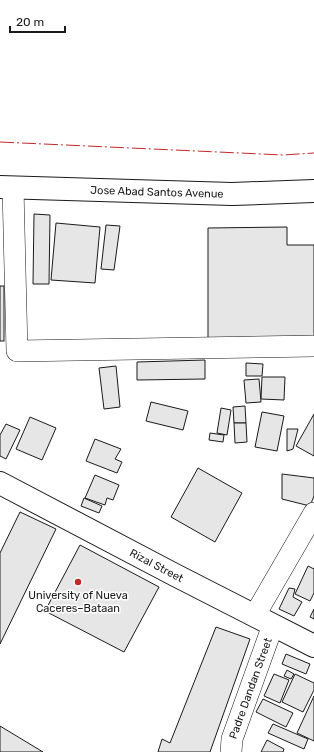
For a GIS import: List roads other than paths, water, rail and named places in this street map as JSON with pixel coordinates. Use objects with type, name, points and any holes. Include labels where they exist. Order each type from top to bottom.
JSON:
[{"type":"main road","name":"Jose Abad Santos Avenue","points":[[6,187],[232,194],[314,191]]},
{"type":"main road","name":"Rizal Street","points":[[0,483],[314,646]]},
{"type":"street","points":[[6,187],[9,351],[314,346]]},
{"type":"street","name":"Padre Dandan Street","points":[[231,752],[232,739],[264,620],[308,534],[314,513]]},
{"type":"place","name":"University of Nueva Caceres–Bataan","points":[[78,582]]}]
